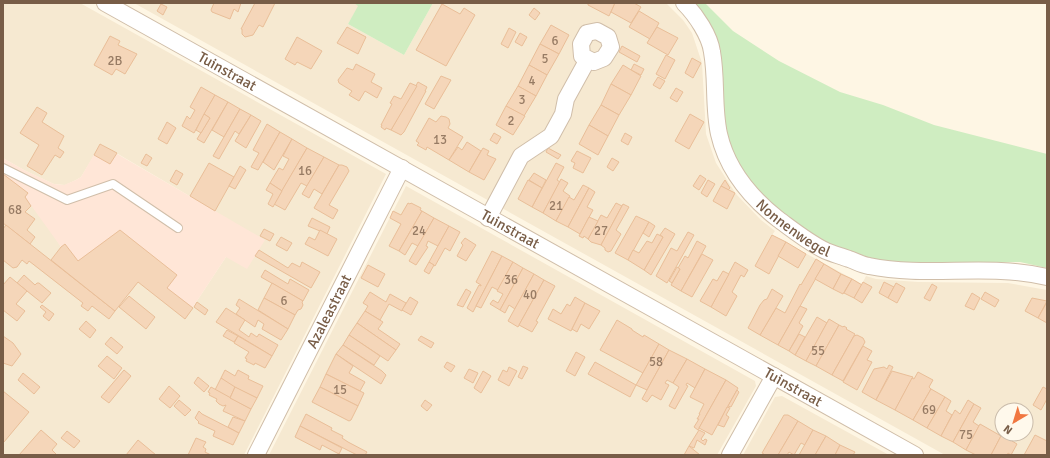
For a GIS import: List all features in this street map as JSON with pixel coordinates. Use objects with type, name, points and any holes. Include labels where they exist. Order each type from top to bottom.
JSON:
[{"type":"street","name":"Tuinstraat","points":[[105,3],[915,455]]},
{"type":"street","name":"Nonnenwegel","points":[[684,3],[691,10],[704,29],[712,52],[716,119],[723,151],[739,180],[763,208],[796,232],[825,250],[868,266],[906,270],[993,270],[1018,272],[1047,277]]},
{"type":"street","points":[[488,218],[521,156],[551,136],[563,114],[566,99],[588,59]]},
{"type":"street","name":"Azaleastraat","points":[[256,455],[402,168]]},
{"type":"street","points":[[730,455],[774,376]]},
{"type":"lane","points":[[3,168],[67,200],[113,184],[178,228]]},
{"type":"shaded area","points":[[3,3],[80,3],[386,174],[244,455],[3,455],[3,174],[28,193],[61,247],[51,260],[138,282],[185,319],[226,257],[215,211],[101,144],[81,177],[65,185],[54,184],[3,158]]},
{"type":"shaded area","points":[[134,3],[354,3],[359,6],[348,24],[404,55],[433,3],[666,3],[683,20],[692,33],[702,63],[706,134],[716,163],[736,194],[761,220],[775,231],[772,235],[862,284],[866,276],[876,279],[918,282],[1008,283],[1047,290],[1047,455],[945,455]]},
{"type":"shaded area","points":[[100,144],[265,240],[247,269],[226,257],[185,319],[138,282],[115,311],[51,260],[61,247],[25,197],[28,193],[3,174],[3,158],[54,184],[64,185],[81,177]]},
{"type":"shaded area","points":[[406,186],[755,381],[756,386],[717,455],[269,455]]},
{"type":"shaded area","points":[[782,396],[889,455],[743,455],[775,397]]},
{"type":"green space","points":[[354,3],[433,3],[404,55],[348,24],[358,6]]},
{"type":"green space","points":[[694,3],[705,3],[733,31],[779,61],[840,92],[883,105],[934,125],[1047,154],[1047,268],[1020,262],[901,264],[871,259],[841,249],[818,239],[764,199],[733,160]]},
{"type":"building","points":[[214,3],[241,3],[238,12],[234,9],[230,19],[212,12],[211,10]]},
{"type":"building","points":[[255,3],[275,3],[263,27],[259,25],[253,35],[245,37],[242,34],[241,29]]},
{"type":"building","points":[[588,3],[615,3],[609,16],[588,5]]},
{"type":"building","points":[[615,3],[634,3],[641,7],[631,23],[611,12]]},
{"type":"building","points":[[161,4],[167,7],[163,15],[157,11]]},
{"type":"building","points":[[442,4],[460,14],[464,8],[475,15],[446,66],[416,50]]},
{"type":"building","points":[[534,8],[540,13],[535,20],[529,15]]},
{"type":"building","points":[[639,11],[659,23],[650,39],[629,27]]},
{"type":"building","points":[[551,25],[569,35],[559,54],[540,44]]},
{"type":"building","points":[[347,27],[366,37],[358,54],[337,43]]},
{"type":"building","points":[[657,27],[678,38],[668,55],[647,43]]},
{"type":"building","points":[[509,28],[516,32],[508,48],[501,44]]},
{"type":"building","points":[[520,33],[527,37],[522,46],[515,42]]},
{"type":"building","points":[[110,36],[120,41],[118,45],[137,54],[125,74],[116,69],[112,75],[94,65]]},
{"type":"building","points":[[297,37],[322,51],[311,69],[297,62],[295,65],[285,59]]},
{"type":"building","points":[[540,44],[559,54],[547,75],[529,65]]},
{"type":"building","points":[[622,46],[640,56],[637,62],[619,52]]},
{"type":"building","points":[[666,55],[675,60],[665,79],[656,74]]},
{"type":"building","points":[[692,58],[701,63],[693,78],[685,73]]},
{"type":"building","points":[[356,64],[375,74],[371,82],[382,88],[377,98],[365,91],[359,101],[349,95],[352,91],[339,83],[338,80],[347,68],[353,70]]},
{"type":"building","points":[[634,64],[644,69],[641,75],[631,70]]},
{"type":"building","points":[[529,65],[547,75],[536,96],[518,86]]},
{"type":"building","points":[[623,65],[641,76],[631,95],[611,84]]},
{"type":"building","points":[[441,76],[451,80],[434,109],[425,104]]},
{"type":"building","points":[[658,77],[665,81],[660,89],[653,85]]},
{"type":"building","points":[[418,82],[427,87],[426,91],[401,135],[391,130]]},
{"type":"building","points":[[410,83],[417,86],[391,130],[386,128],[385,130],[381,127],[381,125],[392,104],[390,103],[394,96],[401,99]]},
{"type":"building","points":[[611,84],[631,95],[619,115],[601,105]]},
{"type":"building","points":[[518,86],[536,96],[524,116],[506,106]]},
{"type":"building","points":[[201,87],[215,95],[194,133],[182,126],[187,116],[190,119],[195,110],[190,107]]},
{"type":"building","points":[[676,88],[683,92],[677,102],[670,98]]},
{"type":"building","points":[[215,95],[228,102],[204,143],[197,139],[210,118],[204,114]]},
{"type":"building","points":[[228,102],[240,109],[224,137],[212,130]]},
{"type":"building","points":[[601,105],[619,115],[608,136],[589,125]]},
{"type":"building","points":[[506,106],[525,116],[513,135],[496,125]]},
{"type":"building","points":[[37,107],[47,113],[42,122],[64,136],[58,148],[64,152],[60,158],[55,155],[42,175],[27,166],[39,145],[20,133]]},
{"type":"building","points":[[240,109],[251,115],[239,134],[235,131],[219,159],[213,156]]},
{"type":"building","points":[[204,114],[210,118],[201,133],[196,130]]},
{"type":"building","points":[[690,114],[704,122],[689,149],[675,141]]},
{"type":"building","points":[[251,115],[261,121],[246,148],[235,141]]},
{"type":"building","points":[[441,116],[449,119],[450,124],[448,128],[463,137],[449,160],[427,147],[426,150],[417,145],[419,143],[416,141],[429,118],[436,122]]},
{"type":"building","points":[[167,122],[176,128],[167,144],[158,139]]},
{"type":"building","points":[[267,124],[280,132],[258,170],[251,167],[259,153],[253,150]]},
{"type":"building","points":[[589,125],[608,136],[598,155],[579,144]]},
{"type":"building","points":[[280,132],[292,139],[274,170],[263,162]]},
{"type":"building","points":[[494,133],[501,137],[497,144],[490,140]]},
{"type":"building","points":[[625,133],[632,137],[628,145],[621,141]]},
{"type":"building","points":[[292,139],[307,148],[282,191],[270,183],[279,168],[283,170],[289,159],[283,156]]},
{"type":"building","points":[[467,142],[481,151],[469,172],[449,160],[458,147],[462,150]]},
{"type":"building","points":[[100,144],[117,153],[110,164],[94,155]]},
{"type":"building","points":[[307,148],[324,157],[307,186],[301,183],[285,210],[274,204]]},
{"type":"building","points":[[483,148],[489,151],[487,155],[496,159],[484,180],[469,172]]},
{"type":"building","points":[[548,148],[561,155],[558,159],[546,152]]},
{"type":"building","points":[[577,151],[591,158],[583,173],[573,168],[575,163],[571,161]]},
{"type":"building","points":[[146,154],[152,158],[147,166],[141,163]]},
{"type":"building","points":[[324,157],[339,165],[322,194],[314,189],[309,198],[302,194]]},
{"type":"building","points":[[612,158],[619,162],[613,171],[607,167]]},
{"type":"building","points":[[209,163],[234,177],[215,211],[190,196]]},
{"type":"building","points":[[556,163],[564,167],[557,180],[560,182],[543,213],[532,207]]},
{"type":"building","points":[[339,165],[347,167],[349,171],[329,205],[338,210],[333,219],[314,208]]},
{"type":"building","points":[[240,166],[246,170],[235,189],[229,186]]},
{"type":"building","points":[[176,170],[183,174],[177,185],[170,181]]},
{"type":"building","points":[[534,173],[546,180],[542,188],[529,180]]},
{"type":"building","points":[[3,174],[28,193],[25,197],[31,206],[25,212],[35,219],[27,230],[35,237],[30,244],[3,223]]},
{"type":"building","points":[[700,175],[706,179],[699,190],[693,186]]},
{"type":"building","points":[[561,179],[568,183],[563,191],[570,196],[556,221],[543,213]]},
{"type":"building","points":[[528,180],[542,188],[532,207],[518,199]]},
{"type":"building","points":[[708,180],[715,184],[707,197],[701,193]]},
{"type":"building","points":[[725,180],[730,188],[728,190],[721,186]]},
{"type":"building","points":[[270,183],[282,191],[273,207],[268,204],[273,194],[266,190]]},
{"type":"building","points":[[583,185],[589,188],[568,227],[556,221],[569,197],[574,200]]},
{"type":"building","points":[[721,186],[735,193],[727,209],[713,201]]},
{"type":"building","points":[[589,188],[595,192],[587,207],[593,210],[580,234],[568,227]]},
{"type":"building","points":[[408,203],[421,208],[420,210],[422,211],[399,251],[389,246],[401,224],[390,218],[393,211],[401,215]]},
{"type":"building","points":[[616,203],[622,206],[601,245],[591,242],[588,239],[601,215],[607,218]]},
{"type":"building","points":[[623,204],[629,207],[616,230],[621,234],[611,251],[608,252],[601,245]]},
{"type":"building","points":[[422,211],[434,218],[418,246],[412,243],[405,255],[399,251]]},
{"type":"building","points":[[636,216],[649,222],[628,260],[615,253]]},
{"type":"building","points":[[589,217],[598,221],[588,239],[584,236],[583,238],[579,236]]},
{"type":"building","points":[[312,218],[330,227],[327,234],[308,226]]},
{"type":"building","points":[[434,218],[449,226],[438,246],[428,241],[426,246],[428,247],[416,265],[409,261]]},
{"type":"building","points":[[649,222],[655,226],[649,237],[643,233]]},
{"type":"building","points":[[6,225],[115,311],[109,319],[92,306],[88,311],[81,306],[83,303],[29,261],[27,264],[22,260],[17,267],[13,268],[3,260],[3,229]]},
{"type":"building","points":[[449,226],[460,232],[450,251],[445,248],[435,266],[429,262]]},
{"type":"building","points":[[665,228],[675,234],[651,275],[644,270],[663,237],[660,235]]},
{"type":"building","points":[[264,229],[274,234],[270,241],[260,236]]},
{"type":"building","points":[[120,230],[177,275],[167,288],[193,308],[185,319],[138,282],[115,311],[51,260],[65,244],[78,261]]},
{"type":"building","points":[[320,230],[337,239],[328,256],[305,244],[309,237],[315,240]]},
{"type":"building","points":[[688,232],[694,235],[667,283],[656,276],[671,248],[677,251]]},
{"type":"building","points":[[657,234],[663,237],[644,270],[628,260],[633,250],[639,253],[647,241],[652,243]]},
{"type":"building","points":[[772,235],[786,242],[769,274],[755,266]]},
{"type":"building","points":[[281,237],[292,243],[287,251],[276,245]]},
{"type":"building","points":[[465,238],[476,245],[466,261],[457,256],[463,245],[461,243]]},
{"type":"building","points":[[697,241],[706,246],[681,291],[671,285],[685,256],[688,258]]},
{"type":"building","points":[[786,242],[806,254],[798,268],[778,256]]},
{"type":"building","points":[[259,250],[288,268],[292,263],[300,267],[302,262],[320,272],[311,288],[255,256]]},
{"type":"building","points":[[492,251],[502,256],[473,312],[467,308],[479,285],[481,286],[476,282]]},
{"type":"building","points":[[702,254],[713,260],[692,297],[681,291]]},
{"type":"building","points":[[502,256],[513,262],[498,290],[492,287],[481,308],[476,306]]},
{"type":"building","points":[[816,259],[824,264],[778,345],[760,335],[776,308],[785,313],[800,284],[801,285]]},
{"type":"building","points":[[429,262],[434,265],[429,274],[424,271]]},
{"type":"building","points":[[513,262],[523,268],[500,310],[490,304],[493,300],[498,303],[503,294],[497,291]]},
{"type":"building","points":[[735,262],[748,270],[744,277],[741,275],[732,292],[737,296],[726,316],[711,307]]},
{"type":"building","points":[[824,264],[841,274],[833,289],[815,279]]},
{"type":"building","points":[[368,265],[385,274],[378,287],[361,278]]},
{"type":"building","points":[[677,267],[680,269],[672,283],[669,281]]},
{"type":"building","points":[[523,268],[534,274],[515,309],[509,305],[505,313],[500,310]]},
{"type":"building","points":[[265,270],[288,284],[290,279],[309,290],[303,301],[261,277]]},
{"type":"building","points":[[723,271],[729,274],[711,307],[700,301],[713,279],[717,281]]},
{"type":"building","points":[[534,274],[544,280],[518,327],[508,321]]},
{"type":"building","points":[[841,274],[852,279],[843,294],[833,289]]},
{"type":"building","points":[[24,275],[35,285],[39,283],[51,293],[42,303],[17,283]]},
{"type":"building","points":[[10,277],[27,291],[16,304],[25,311],[17,321],[3,310],[3,285]]},
{"type":"building","points":[[852,279],[862,285],[854,298],[844,293]]},
{"type":"building","points":[[544,280],[555,286],[536,321],[538,322],[532,332],[519,325]]},
{"type":"building","points":[[863,282],[872,287],[862,303],[854,298]]},
{"type":"building","points":[[884,282],[894,287],[888,298],[879,293]]},
{"type":"building","points":[[272,283],[303,301],[301,309],[298,310],[295,315],[264,298]]},
{"type":"building","points":[[896,283],[905,288],[897,303],[888,298]]},
{"type":"building","points":[[932,284],[937,287],[930,301],[924,298]]},
{"type":"building","points":[[466,289],[471,292],[463,307],[457,305]]},
{"type":"building","points":[[772,289],[783,296],[760,335],[748,328],[760,305],[767,299]]},
{"type":"building","points":[[370,292],[386,302],[390,294],[406,303],[402,311],[389,304],[380,320],[365,311],[368,306],[363,303]]},
{"type":"building","points":[[985,292],[999,300],[995,307],[981,299]]},
{"type":"building","points":[[972,293],[980,298],[974,310],[965,306]]},
{"type":"building","points":[[129,296],[155,317],[146,329],[119,307]]},
{"type":"building","points":[[410,297],[418,302],[411,315],[402,310]]},
{"type":"building","points":[[575,297],[585,303],[571,331],[548,319],[553,309],[561,314],[567,304],[570,306]]},
{"type":"building","points":[[264,298],[295,315],[288,329],[258,310]]},
{"type":"building","points":[[1032,298],[1047,301],[1038,318],[1025,311]]},
{"type":"building","points":[[239,299],[288,329],[281,340],[262,329],[264,324],[258,320],[255,327],[236,314],[240,308],[236,305]]},
{"type":"building","points":[[197,302],[208,310],[205,315],[194,307]]},
{"type":"building","points":[[1047,302],[1047,323],[1038,318]]},
{"type":"building","points":[[585,303],[600,311],[589,329],[581,324],[577,332],[572,329]]},
{"type":"building","points":[[42,305],[54,314],[49,321],[43,316],[46,312],[40,307]]},
{"type":"building","points":[[800,306],[807,309],[799,323],[803,326],[789,351],[778,345]]},
{"type":"building","points":[[226,308],[245,320],[239,330],[249,337],[251,333],[257,337],[259,334],[278,345],[272,356],[216,322]]},
{"type":"building","points":[[365,311],[383,322],[378,329],[400,344],[396,350],[357,323]]},
{"type":"building","points":[[817,317],[827,323],[806,361],[795,355]]},
{"type":"building","points":[[829,319],[839,325],[816,366],[806,361]]},
{"type":"building","points":[[617,320],[643,337],[644,335],[659,344],[643,373],[600,350]]},
{"type":"building","points":[[86,321],[96,330],[90,338],[79,329]]},
{"type":"building","points":[[357,323],[396,350],[388,361],[349,335]]},
{"type":"building","points":[[839,325],[844,326],[847,328],[846,329],[855,334],[832,375],[816,366]]},
{"type":"building","points":[[227,330],[238,336],[234,342],[223,336]]},
{"type":"building","points":[[799,334],[805,337],[795,355],[789,351]]},
{"type":"building","points":[[349,335],[380,356],[374,365],[343,345]]},
{"type":"building","points":[[857,335],[863,338],[865,342],[843,381],[832,375],[854,336]]},
{"type":"building","points":[[3,336],[13,343],[21,354],[12,366],[3,363]]},
{"type":"building","points":[[238,336],[272,356],[265,368],[255,363],[254,365],[246,361],[247,359],[245,358],[249,352],[234,343]]},
{"type":"building","points":[[421,336],[434,343],[431,348],[418,340]]},
{"type":"building","points":[[111,337],[123,347],[117,354],[105,344]]},
{"type":"building","points":[[659,344],[669,350],[647,390],[636,385]]},
{"type":"building","points":[[343,345],[386,375],[381,384],[336,354]]},
{"type":"building","points":[[863,346],[872,351],[867,360],[872,362],[857,390],[843,382]]},
{"type":"building","points":[[669,350],[687,359],[673,383],[667,380],[665,383],[669,385],[661,400],[652,395],[647,402],[642,399]]},
{"type":"building","points":[[576,352],[585,357],[575,376],[566,371]]},
{"type":"building","points":[[336,354],[353,366],[349,373],[365,382],[360,391],[326,374]]},
{"type":"building","points":[[107,356],[122,368],[114,379],[98,366]]},
{"type":"building","points":[[687,359],[705,369],[695,388],[687,383],[686,385],[688,386],[675,409],[669,406],[679,387],[673,383]]},
{"type":"building","points":[[447,362],[455,366],[451,372],[444,367]]},
{"type":"building","points":[[595,362],[636,385],[630,397],[588,374]]},
{"type":"building","points":[[889,365],[893,367],[876,400],[862,392],[874,369],[884,367],[887,369]]},
{"type":"building","points":[[523,366],[528,368],[522,379],[518,377]]},
{"type":"building","points":[[509,367],[517,371],[509,386],[498,380],[503,370],[507,372]]},
{"type":"building","points":[[469,369],[478,373],[473,383],[464,378]]},
{"type":"building","points":[[705,369],[726,380],[698,430],[694,427],[699,419],[697,419],[704,404],[690,397]]},
{"type":"building","points":[[124,370],[131,376],[109,403],[101,397]]},
{"type":"building","points":[[225,370],[235,376],[238,370],[249,376],[248,379],[263,386],[257,398],[228,384],[221,378]]},
{"type":"building","points":[[483,371],[491,376],[481,393],[474,388]]},
{"type":"building","points":[[892,371],[913,377],[895,410],[876,400]]},
{"type":"building","points":[[918,372],[933,380],[929,387],[931,389],[913,420],[895,410],[912,378],[914,379]]},
{"type":"building","points":[[23,373],[40,387],[34,394],[18,380]]},
{"type":"building","points":[[326,374],[364,393],[358,406],[320,387]]},
{"type":"building","points":[[198,377],[209,386],[204,392],[194,383]]},
{"type":"building","points":[[221,378],[235,387],[230,398],[215,390]]},
{"type":"building","points":[[726,380],[738,388],[712,435],[699,428]]},
{"type":"building","points":[[169,386],[180,396],[170,408],[159,399]]},
{"type":"building","points":[[211,387],[251,409],[245,421],[223,411],[226,405],[223,406],[219,404],[216,401],[217,399],[209,395],[210,393],[208,392]]},
{"type":"building","points":[[235,387],[257,398],[251,409],[230,398]]},
{"type":"building","points":[[320,387],[358,406],[351,420],[349,421],[312,402]]},
{"type":"building","points":[[1043,387],[1047,389],[1047,399],[1041,410],[1034,406]]},
{"type":"building","points":[[931,389],[945,397],[927,428],[913,420]]},
{"type":"building","points":[[737,390],[739,392],[731,407],[728,406]]},
{"type":"building","points":[[3,391],[29,412],[4,442],[3,442]]},
{"type":"building","points":[[945,397],[951,401],[946,411],[952,415],[941,436],[927,428]]},
{"type":"building","points":[[179,400],[191,410],[185,416],[174,406]]},
{"type":"building","points":[[425,400],[432,405],[427,411],[421,406]]},
{"type":"building","points":[[968,400],[974,404],[953,442],[941,436],[955,410],[960,414]]},
{"type":"building","points":[[974,404],[981,408],[973,422],[979,426],[966,450],[953,442]]},
{"type":"building","points":[[727,407],[730,408],[726,415],[729,417],[724,427],[718,425]]},
{"type":"building","points":[[199,411],[239,433],[233,445],[213,436],[215,431],[198,423],[199,422],[195,418]]},
{"type":"building","points":[[306,414],[332,428],[331,430],[343,436],[342,438],[367,452],[365,455],[357,455],[300,426]]},
{"type":"building","points":[[784,415],[788,415],[798,421],[778,455],[763,455],[764,454],[762,453]]},
{"type":"building","points":[[233,417],[245,421],[239,433],[228,427]]},
{"type":"building","points":[[798,421],[813,430],[805,445],[801,443],[794,455],[789,452],[787,455],[778,455]]},
{"type":"building","points":[[980,424],[994,432],[994,442],[998,442],[991,455],[976,455],[966,450]]},
{"type":"building","points":[[300,426],[342,448],[339,454],[322,445],[320,450],[295,437]]},
{"type":"building","points":[[41,430],[57,444],[52,450],[57,455],[19,455]]},
{"type":"building","points":[[699,430],[705,433],[701,439],[703,441],[705,439],[707,440],[705,445],[697,440],[694,448],[689,446]]},
{"type":"building","points":[[813,430],[826,436],[815,455],[799,455]]},
{"type":"building","points":[[67,431],[80,441],[74,448],[61,438]]},
{"type":"building","points":[[1035,435],[1047,441],[1047,455],[1024,455],[1031,442],[1034,442]]},
{"type":"building","points":[[826,436],[840,445],[835,455],[815,455]]},
{"type":"building","points":[[196,438],[206,442],[203,447],[206,449],[205,452],[211,455],[188,455]]},
{"type":"building","points":[[138,440],[156,455],[126,455]]},
{"type":"building","points":[[998,442],[1014,442],[1017,444],[1011,455],[1008,453],[1007,455],[991,455]]},
{"type":"building","points":[[840,445],[855,452],[853,455],[835,455]]},
{"type":"building","points":[[689,446],[700,455],[684,455]]}]
